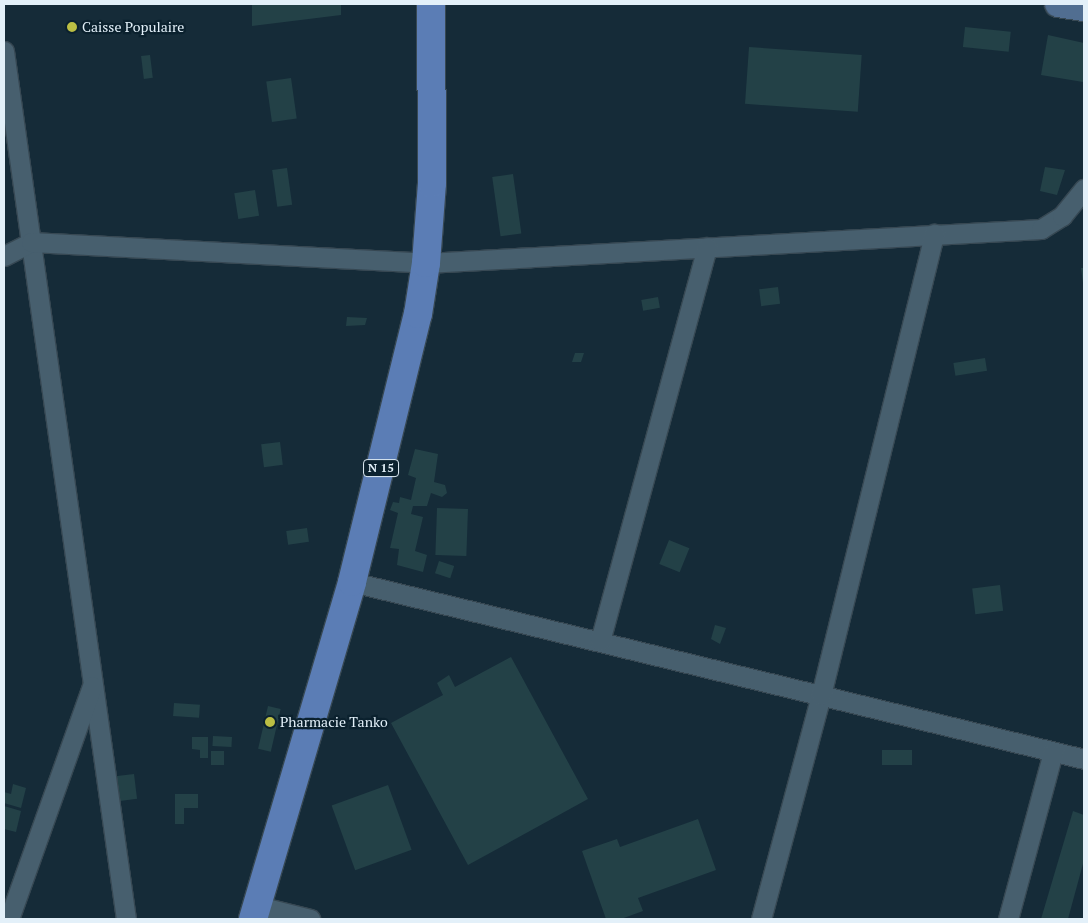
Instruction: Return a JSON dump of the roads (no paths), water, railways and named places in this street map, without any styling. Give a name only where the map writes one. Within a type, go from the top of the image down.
[{"type":"main road","name":"N 15","points":[[255,912],[352,582],[409,361],[426,263],[434,115],[431,4]]},
{"type":"main road","points":[[1058,4],[1084,8]]},
{"type":"street","points":[[4,51],[126,919]]},
{"type":"street","points":[[4,256],[31,242],[426,263],[1041,229],[1062,216],[1084,189]]},
{"type":"street","points":[[761,919],[821,695],[934,234]]},
{"type":"street","points":[[600,641],[707,247]]},
{"type":"street","points":[[352,582],[1084,759]]},
{"type":"street","points":[[9,919],[93,682]]},
{"type":"street","points":[[1008,919],[1053,752]]},
{"type":"street","points":[[255,912],[310,919]]},
{"type":"place","name":"Caisse Populaire","points":[[72,27]]},
{"type":"place","name":"Pharmacie Tanko","points":[[270,722]]}]
